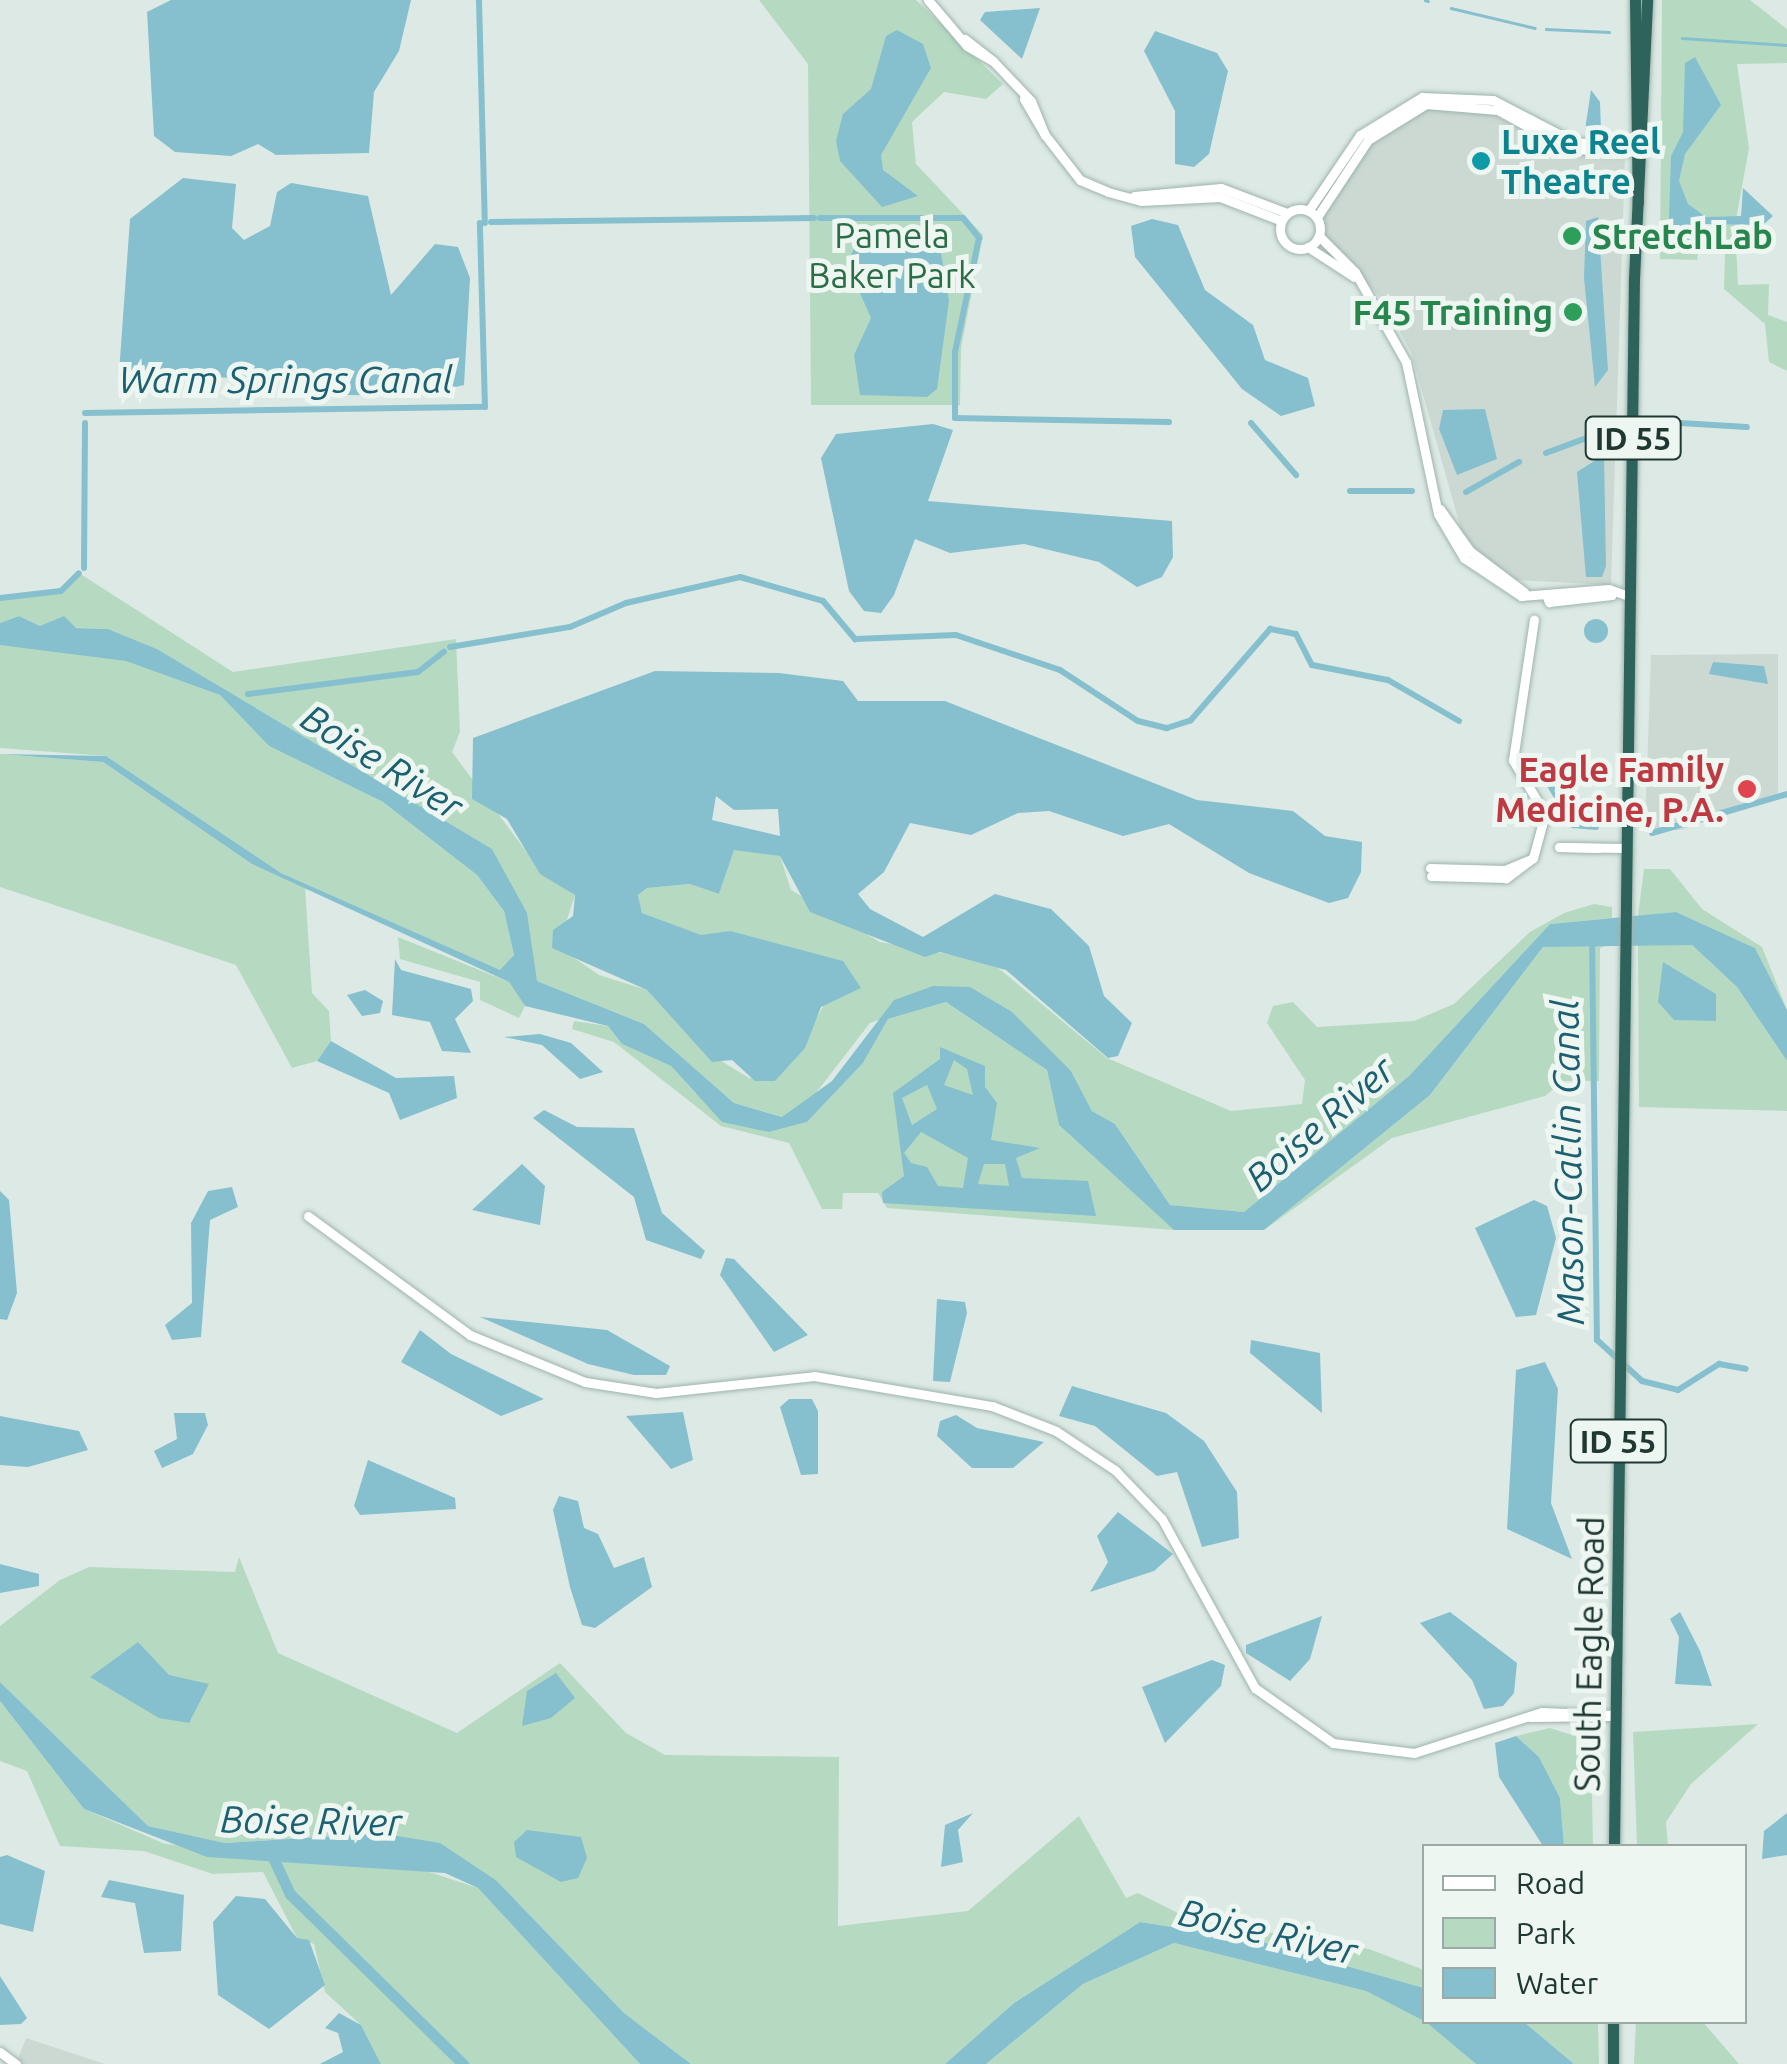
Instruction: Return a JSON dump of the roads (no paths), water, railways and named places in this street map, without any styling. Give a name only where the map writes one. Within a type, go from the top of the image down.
[{"type":"highway","name":"South Eagle Road","points":[[1638,150],[1647,38],[1641,0]]},
{"type":"highway","name":"South Eagle Road","points":[[1614,1844],[1624,908],[1638,202],[1635,47],[1641,0]]},
{"type":"highway","points":[[1635,47],[1638,150]]},
{"type":"highway","points":[[1613,2024],[1614,2064]]},
{"type":"street","points":[[927,2],[993,61],[1024,98],[1045,136],[1080,180],[1134,196],[1221,188],[1285,217],[1313,214]]},
{"type":"street","points":[[1632,597],[1612,595],[1549,602],[1546,595],[1505,591],[1464,558],[1440,508],[1406,362],[1354,278],[1319,236],[1313,214],[1360,135],[1422,97],[1494,100],[1576,142],[1638,150]]},
{"type":"street","points":[[1285,217],[1288,244],[1308,247],[1354,278]]},
{"type":"street","points":[[1308,247],[1319,236]]},
{"type":"street","points":[[1430,872],[1486,876],[1523,872],[1542,842],[1540,798],[1514,760],[1534,620]]},
{"type":"street","points":[[1542,842],[1559,847],[1625,848]]},
{"type":"street","points":[[308,1216],[470,1335],[585,1382],[656,1393],[814,1376],[992,1406],[1056,1431],[1148,1502],[1187,1556],[1246,1676],[1319,1738],[1414,1753],[1530,1717],[1616,1714]]},
{"type":"street","points":[[0,2052],[16,2064]]},
{"type":"water","points":[[171,0],[411,0],[399,51],[374,92],[369,153],[276,155],[258,144],[231,156],[175,152],[154,136],[147,12]]},
{"type":"water","points":[[1040,8],[1022,59],[980,20],[985,12]]},
{"type":"water","points":[[897,30],[923,44],[931,68],[881,155],[883,170],[918,196],[882,207],[840,161],[836,141],[843,114],[871,89],[886,36]]},
{"type":"water","points":[[1155,31],[1217,53],[1228,71],[1209,154],[1194,167],[1175,164],[1175,111],[1144,51]]},
{"type":"water","points":[[1695,57],[1721,105],[1685,154],[1679,181],[1688,204],[1706,217],[1741,216],[1743,188],[1773,216],[1763,225],[1705,224],[1682,253],[1668,246],[1671,156],[1683,132],[1685,63]]},
{"type":"water","points":[[1591,90],[1600,102],[1601,130],[1585,130]]},
{"type":"water","points":[[183,178],[236,184],[232,228],[244,240],[270,226],[277,192],[291,183],[368,196],[391,295],[435,244],[458,247],[470,278],[464,385],[416,396],[347,395],[298,381],[119,373],[130,219]]},
{"type":"water","points":[[1598,217],[1608,370],[1595,387],[1584,278],[1586,221]]},
{"type":"water","points":[[1152,219],[1178,225],[1205,290],[1253,325],[1265,360],[1308,378],[1315,406],[1281,416],[1242,389],[1135,257],[1131,226]]},
{"type":"water","points":[[857,242],[941,253],[949,301],[937,389],[927,397],[860,395],[854,355],[871,318],[847,264]]},
{"type":"water","points":[[1485,409],[1497,459],[1457,475],[1439,429],[1443,410]]},
{"type":"water","points":[[933,424],[953,430],[928,501],[1172,521],[1173,557],[1162,577],[1137,587],[1099,562],[1024,544],[950,553],[915,539],[894,595],[881,613],[864,611],[849,591],[821,458],[836,434]]},
{"type":"water","points":[[1604,455],[1606,566],[1602,577],[1586,577],[1577,472]]},
{"type":"water","points":[[19,616],[40,626],[64,616],[76,628],[108,629],[157,649],[492,849],[527,913],[537,981],[644,1024],[734,1103],[782,1117],[832,1081],[894,1000],[933,986],[970,987],[1012,1012],[1071,1071],[1092,1111],[1115,1124],[1170,1205],[1244,1212],[1409,1076],[1550,924],[1676,912],[1755,948],[1787,1010],[1787,1061],[1737,987],[1692,945],[1543,947],[1430,1095],[1264,1230],[1174,1230],[1059,1125],[1047,1070],[946,1002],[888,1019],[863,1063],[807,1122],[769,1132],[722,1122],[671,1066],[622,1044],[608,1026],[525,1006],[509,982],[252,864],[103,762],[0,754],[106,756],[281,873],[500,970],[514,955],[504,911],[477,875],[383,802],[269,746],[220,695],[126,661],[0,645],[0,623]]},
{"type":"water","points":[[1596,619],[1605,622],[1605,640],[1596,643],[1587,640],[1584,631],[1587,622]]},
{"type":"water","points":[[1713,662],[1764,666],[1768,684],[1709,674]]},
{"type":"water","points":[[655,671],[779,673],[843,681],[858,701],[945,701],[1197,800],[1293,811],[1325,836],[1362,842],[1361,872],[1348,898],[1329,903],[1249,873],[1169,824],[1123,836],[1049,811],[1018,813],[971,835],[910,823],[884,872],[858,894],[870,909],[923,937],[995,894],[1051,909],[1089,946],[1104,996],[1132,1023],[1118,1056],[1108,1058],[1006,970],[940,952],[925,957],[810,912],[780,856],[734,850],[719,894],[690,884],[647,888],[638,895],[642,913],[701,935],[730,931],[843,961],[861,988],[821,1007],[805,1048],[775,1081],[755,1081],[732,1060],[712,1062],[647,990],[552,948],[553,930],[573,916],[575,895],[540,874],[507,819],[472,799],[473,738]],"holes":[[[716,796],[734,810],[778,809],[780,836],[712,820]]]},
{"type":"water","points":[[395,959],[401,970],[471,989],[473,1001],[455,1019],[471,1053],[442,1051],[430,1022],[392,1015]]},
{"type":"water","points":[[1663,962],[1716,994],[1716,1021],[1674,1020],[1658,1002]]},
{"type":"water","points":[[365,990],[383,1001],[380,1013],[362,1016],[347,995]]},
{"type":"water","points":[[540,1034],[571,1043],[603,1072],[580,1079],[542,1045],[504,1037]]},
{"type":"water","points":[[331,1041],[396,1078],[454,1076],[457,1098],[400,1120],[389,1093],[317,1061]]},
{"type":"water","points":[[940,1047],[985,1066],[985,1087],[997,1103],[991,1140],[1040,1148],[1016,1158],[1022,1178],[1088,1181],[1096,1216],[883,1203],[882,1192],[904,1176],[893,1093],[940,1059]],"holes":[[[954,1060],[967,1069],[973,1095],[944,1085]],[[927,1085],[937,1109],[912,1125],[902,1098]],[[921,1132],[968,1158],[963,1188],[938,1186],[927,1167],[911,1163],[904,1153]],[[984,1164],[1005,1164],[1009,1186],[978,1184]]]},
{"type":"water","points":[[544,1110],[577,1127],[634,1128],[662,1213],[705,1251],[701,1259],[646,1240],[634,1197],[533,1118]]},
{"type":"water","points":[[522,1164],[545,1186],[540,1225],[472,1210]]},
{"type":"water","points":[[232,1187],[238,1207],[210,1220],[201,1337],[172,1340],[165,1325],[192,1303],[191,1223],[208,1191]]},
{"type":"water","points":[[0,1191],[9,1200],[17,1293],[7,1320],[0,1319]]},
{"type":"water","points":[[1534,1200],[1547,1206],[1556,1238],[1536,1315],[1516,1317],[1475,1228]]},
{"type":"water","points":[[726,1258],[734,1259],[808,1335],[774,1352],[720,1275]]},
{"type":"water","points":[[937,1299],[965,1302],[967,1313],[950,1382],[933,1381]]},
{"type":"water","points":[[480,1317],[607,1330],[670,1366],[666,1375],[634,1375],[588,1364]]},
{"type":"water","points":[[420,1330],[451,1354],[544,1399],[501,1416],[401,1362]]},
{"type":"water","points":[[1251,1340],[1320,1353],[1322,1413],[1250,1353]]},
{"type":"water","points":[[1545,1362],[1558,1389],[1551,1503],[1572,1559],[1507,1529],[1516,1370]]},
{"type":"water","points":[[1072,1386],[1166,1413],[1204,1441],[1237,1492],[1239,1538],[1202,1547],[1177,1472],[1157,1476],[1095,1426],[1059,1416]]},
{"type":"water","points":[[789,1399],[812,1399],[818,1411],[818,1474],[801,1475],[780,1407]]},
{"type":"water","points":[[683,1412],[693,1460],[671,1469],[626,1416]]},
{"type":"water","points":[[174,1413],[205,1413],[208,1425],[193,1454],[162,1468],[154,1451],[177,1439]]},
{"type":"water","points":[[956,1415],[977,1428],[1044,1442],[1013,1468],[972,1468],[937,1436],[940,1421]]},
{"type":"water","points":[[0,1416],[79,1431],[88,1450],[28,1467],[0,1465]]},
{"type":"water","points":[[368,1460],[455,1498],[456,1509],[360,1515],[354,1506]]},
{"type":"water","points":[[559,1496],[578,1501],[584,1528],[598,1534],[614,1568],[644,1557],[652,1587],[595,1628],[582,1625],[570,1587],[553,1510]]},
{"type":"water","points":[[1118,1512],[1173,1554],[1154,1571],[1090,1592],[1108,1562],[1097,1536]]},
{"type":"water","points":[[0,1564],[39,1574],[39,1586],[0,1593]]},
{"type":"water","points":[[1450,1612],[1517,1663],[1514,1693],[1503,1706],[1484,1709],[1472,1680],[1420,1623]]},
{"type":"water","points":[[1680,1612],[1712,1686],[1675,1684],[1679,1637],[1670,1619]]},
{"type":"water","points":[[1322,1616],[1310,1659],[1290,1681],[1246,1653],[1246,1645]]},
{"type":"water","points":[[138,1642],[169,1675],[209,1684],[189,1723],[159,1718],[90,1677]]},
{"type":"water","points":[[1212,1660],[1225,1665],[1221,1686],[1165,1743],[1142,1687]]},
{"type":"water","points":[[556,1673],[575,1698],[551,1718],[522,1726],[527,1691]]},
{"type":"water","points":[[0,1682],[148,1826],[225,1843],[380,1833],[440,1843],[497,1881],[624,2013],[691,2064],[640,2064],[478,1888],[445,1873],[207,1857],[84,1809],[0,1701]]},
{"type":"water","points":[[1516,1736],[1539,1757],[1560,1798],[1564,1844],[1542,1844],[1499,1777],[1495,1743]]},
{"type":"water","points":[[973,1813],[958,1830],[963,1862],[941,1867],[945,1825]]},
{"type":"water","points":[[1787,1813],[1787,1855],[1762,1859],[1764,1831]]},
{"type":"water","points":[[527,1830],[581,1837],[587,1858],[578,1878],[561,1882],[516,1857],[514,1842]]},
{"type":"water","points":[[7,1855],[45,1871],[33,1932],[0,1924],[0,1857]]},
{"type":"water","points":[[109,1880],[184,1895],[181,1951],[144,1953],[135,1903],[101,1897]]},
{"type":"water","points":[[236,1896],[265,1899],[297,1938],[309,1940],[325,1985],[269,2029],[218,1995],[213,1922]]},
{"type":"water","points":[[1140,1922],[1255,1940],[1422,1987],[1422,2020],[1366,1991],[1174,1943],[1083,1984],[986,2064],[945,2064],[1014,2003]]},
{"type":"water","points":[[0,1976],[27,2018],[21,2024],[0,2025]]},
{"type":"water","points":[[339,2013],[361,2025],[381,2064],[320,2064],[343,2052],[338,2033],[325,2028]]},
{"type":"water","points":[[1428,2024],[1526,2024],[1574,2064],[1476,2064]]},
{"type":"waterway","points":[[479,0],[485,223]]},
{"type":"waterway","points":[[1451,8],[1535,28]]},
{"type":"waterway","points":[[1546,29],[1609,32]]},
{"type":"waterway","points":[[1682,38],[1787,45]]},
{"type":"waterway","points":[[491,222],[814,218]]},
{"type":"waterway","points":[[820,218],[963,218],[979,238],[955,352],[955,418],[1169,422]]},
{"type":"waterway","name":"Warm Springs Canal","points":[[85,413],[485,407],[480,223]]},
{"type":"waterway","points":[[1663,422],[1747,427]]},
{"type":"waterway","name":"Warm Springs Canal","points":[[84,568],[85,423]]},
{"type":"waterway","points":[[1251,423],[1296,475]]},
{"type":"waterway","points":[[1546,453],[1616,427]]},
{"type":"waterway","points":[[1466,492],[1519,462]]},
{"type":"waterway","points":[[1350,491],[1412,491]]},
{"type":"waterway","name":"Warm Springs Canal","points":[[0,598],[61,591],[79,573]]},
{"type":"waterway","points":[[450,647],[570,627],[626,603],[740,577],[823,601],[855,639],[956,635],[1060,670],[1138,721],[1167,728],[1191,720],[1270,629],[1296,634],[1312,665],[1388,680],[1459,721]]},
{"type":"waterway","name":"Boise River","points":[[248,694],[418,672],[444,652]]},
{"type":"waterway","points":[[1540,768],[1573,825],[1596,827]]},
{"type":"waterway","points":[[1652,833],[1787,794]]},
{"type":"waterway","name":"Mason-Catlin Canal","points":[[1592,936],[1597,1340],[1642,1381],[1678,1390],[1719,1364],[1746,1369]]},
{"type":"waterway","name":"Boise River","points":[[269,1849],[290,1894],[463,2064]]},
{"type":"place","name":"Luxe Reel Theatre","points":[[1481,161]]},
{"type":"place","name":"StretchLab","points":[[1572,236]]},
{"type":"place","name":"F45 Training","points":[[1573,312]]},
{"type":"place","name":"Eagle Family Medicine, P.A.","points":[[1747,789]]},
{"type":"park label","name":"Pamela Baker Park","points":[[892,255]]}]
